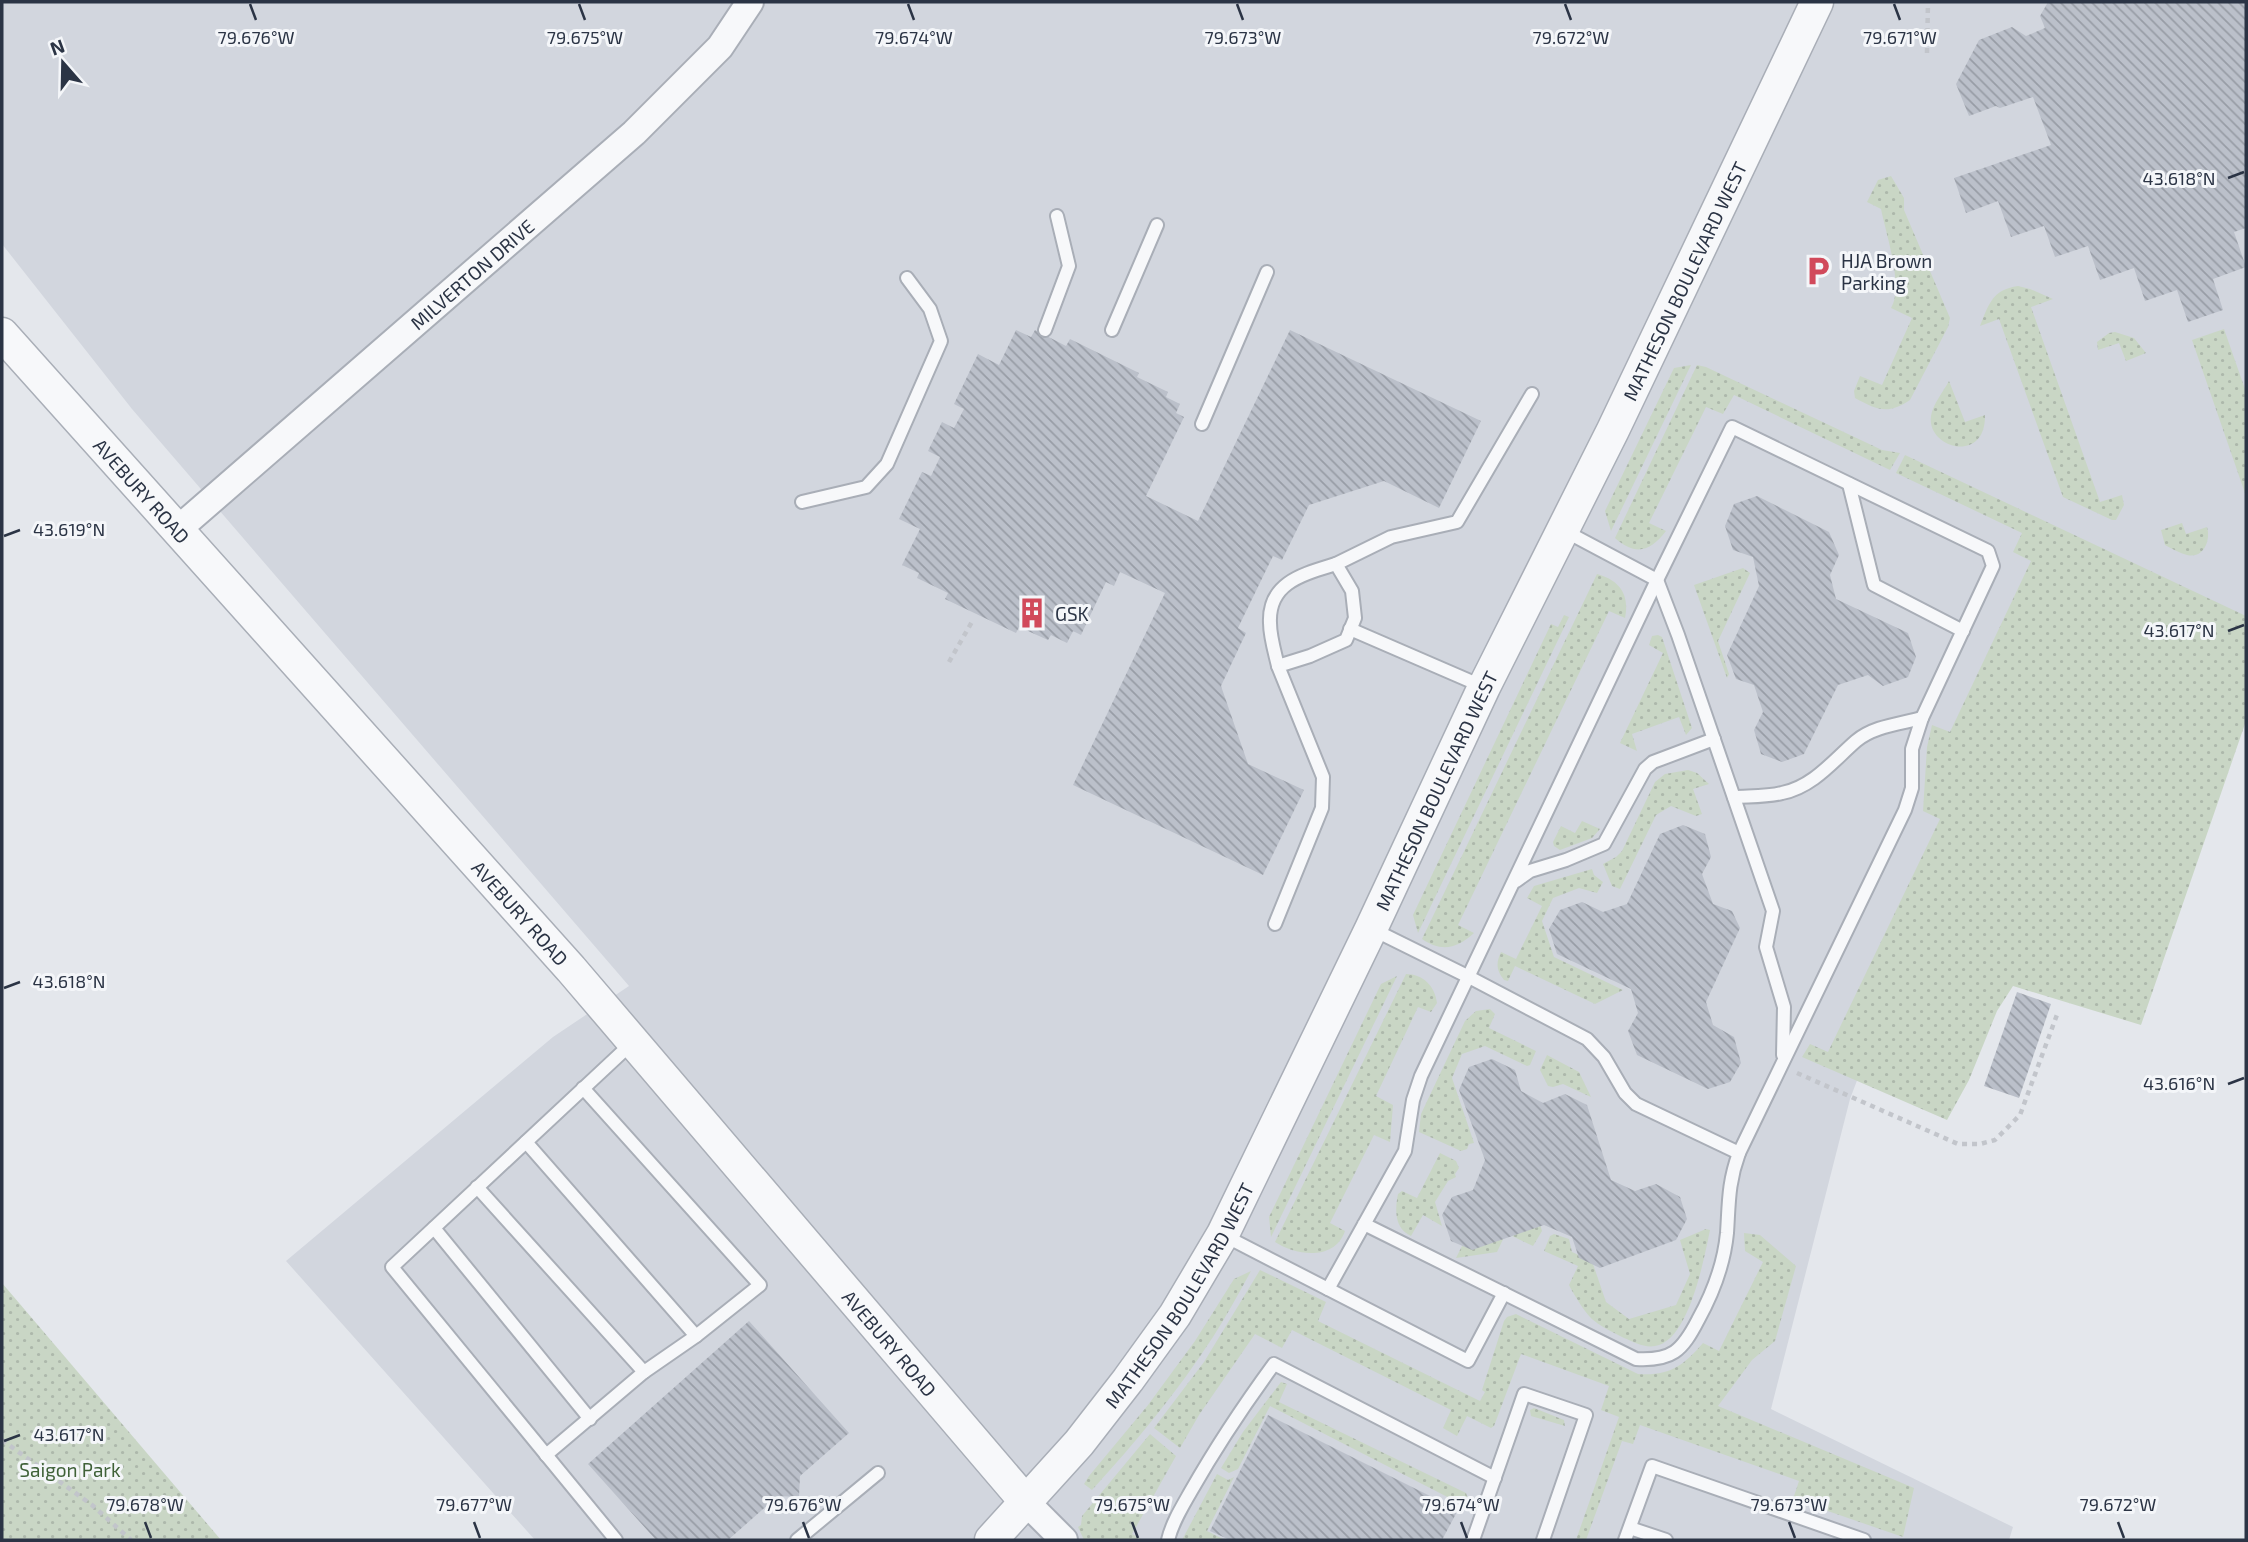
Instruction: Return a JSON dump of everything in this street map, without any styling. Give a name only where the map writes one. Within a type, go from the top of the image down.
[{"type":"street","name":"MILVERTON DRIVE","points":[[176,531],[634,133],[720,47],[750,2]]},
{"type":"street","name":"MATHESON BOULEVARD WEST","points":[[991,1540],[1079,1443],[1128,1380],[1175,1315],[1223,1234],[1371,929],[1484,687],[1563,530],[1817,2]]},
{"type":"street","name":"AVEBURY ROAD","points":[[2,334],[571,969],[1026,1502]]},
{"type":"street","points":[[1026,1502],[1063,1540]]},
{"type":"lane","points":[[1045,330],[1069,266],[1057,216]]},
{"type":"lane","points":[[1112,330],[1157,225]]},
{"type":"lane","points":[[1202,424],[1267,272]]},
{"type":"lane","points":[[802,502],[866,487],[887,464],[941,341],[930,309],[907,278]]},
{"type":"lane","points":[[1275,925],[1322,808],[1323,778],[1278,666],[1269,622],[1276,593],[1298,576],[1336,564],[1391,537],[1457,522],[1532,394]]},
{"type":"lane","points":[[1328,1289],[1364,1224],[1405,1151],[1413,1100],[1421,1076],[1732,427],[1988,551],[1993,566],[1922,718],[1912,749],[1912,788],[1905,810],[1739,1153],[1730,1177],[1727,1235],[1716,1283],[1684,1347],[1670,1355],[1652,1360],[1636,1359],[1364,1224]]},
{"type":"lane","points":[[1849,484],[1874,585],[1963,631]]},
{"type":"lane","points":[[1563,530],[1657,580],[1773,911],[1766,947],[1784,1007],[1782,1062]]},
{"type":"lane","points":[[1278,666],[1346,640],[1355,618],[1352,591],[1336,564]]},
{"type":"lane","points":[[1350,629],[1484,687]]},
{"type":"lane","points":[[1734,797],[1784,793],[1809,781],[1840,758],[1857,740],[1875,730],[1922,718]]},
{"type":"lane","points":[[1513,884],[1530,871],[1605,844],[1645,769],[1653,762],[1714,739]]},
{"type":"lane","points":[[1371,929],[1587,1040],[1604,1057],[1625,1093],[1636,1104],[1739,1153]]},
{"type":"lane","points":[[616,1540],[392,1267],[633,1041]]},
{"type":"lane","points":[[546,1455],[645,1372],[760,1286],[583,1088]]},
{"type":"lane","points":[[526,1142],[696,1336]]},
{"type":"lane","points":[[477,1187],[645,1372]]},
{"type":"lane","points":[[434,1228],[590,1419]]},
{"type":"lane","points":[[1223,1234],[1468,1361],[1504,1293]]},
{"type":"lane","points":[[1168,1540],[1171,1528],[1207,1462],[1243,1406],[1275,1364],[1495,1478]]},
{"type":"lane","points":[[1474,1540],[1524,1394],[1586,1415],[1543,1540]]},
{"type":"lane","points":[[1666,1540],[1627,1534],[1652,1466],[1864,1540]]},
{"type":"lane","points":[[797,1540],[878,1473]]},
{"type":"path","points":[[1927,53],[1928,2]]},
{"type":"path","points":[[949,662],[973,621]]},
{"type":"path","points":[[1782,1062],[1958,1144],[1980,1144],[1995,1140],[2020,1115],[2058,1012]]},
{"type":"path","points":[[2,1440],[92,1505],[131,1540]]},
{"type":"shaded area","points":[[2,2],[2246,2],[2246,680],[2047,578],[1850,1099],[1771,1409],[2013,1527],[2009,1540],[535,1540],[286,1261],[553,1037],[629,986],[132,409],[2,244]]},
{"type":"green space","points":[[1891,176],[1904,198],[1904,210],[1950,318],[1948,327],[1910,400],[1895,408],[1882,409],[1855,398],[1854,391],[1860,376],[1882,385],[1912,318],[1891,308],[1896,287],[1890,246],[1881,209],[1867,202],[1878,180]]},
{"type":"green space","points":[[2018,286],[2053,299],[2031,307],[2100,502],[2122,495],[2124,505],[2116,520],[2063,497],[1999,319],[1980,326],[1993,299],[2002,291]]},
{"type":"green space","points":[[2224,329],[2246,392],[2246,496],[2192,340]]},
{"type":"green space","points":[[2115,332],[2134,338],[2146,353],[2126,361],[2119,343],[2098,350],[2097,342]]},
{"type":"green space","points":[[1691,365],[1611,531],[1605,511],[1674,368]]},
{"type":"green space","points":[[1697,365],[1882,450],[1900,453],[1890,470],[1734,395],[1723,414],[1706,407],[1649,523],[1666,531],[1654,543],[1642,549],[1622,544],[1615,538]]},
{"type":"green space","points":[[1949,381],[1965,422],[1985,415],[1983,431],[1976,441],[1967,446],[1946,443],[1937,436],[1932,427],[1932,412]]},
{"type":"green space","points":[[1905,455],[2246,616],[2246,721],[2141,1025],[2013,986],[1997,1011],[1969,1080],[1947,1120],[1802,1057],[1810,1044],[1828,1052],[1940,819],[1923,811],[1927,747],[1932,725],[1950,732],[2031,561],[2013,552],[2022,533],[1896,473]]},
{"type":"green space","points":[[2182,523],[2186,534],[2207,527],[2207,543],[2198,554],[2187,555],[2165,545],[2161,530]]},
{"type":"green space","points":[[1743,568],[1750,573],[1718,641],[1729,674],[1727,678],[1694,585]]},
{"type":"green space","points":[[1597,574],[1611,580],[1621,589],[1626,602],[1625,618],[1609,611],[1458,925],[1474,933],[1461,943],[1449,947],[1429,943],[1422,939]]},
{"type":"green space","points":[[1564,615],[1569,617],[1418,933],[1413,915],[1551,624],[1558,627]]},
{"type":"green space","points":[[1652,636],[1662,637],[1692,728],[1686,735],[1679,717],[1632,734],[1637,751],[1620,743],[1663,653],[1649,645]]},
{"type":"green space","points":[[1688,770],[1697,773],[1709,784],[1693,789],[1702,814],[1696,816],[1671,806],[1656,815],[1620,889],[1612,886],[1603,864],[1622,851],[1655,782],[1665,774]]},
{"type":"green space","points":[[1582,821],[1600,829],[1592,838],[1560,850],[1554,846],[1553,842],[1561,826],[1575,833]]},
{"type":"green space","points":[[1592,869],[1594,875],[1603,882],[1597,893],[1579,888],[1553,898],[1542,921],[1554,957],[1623,990],[1595,1004],[1515,966],[1508,981],[1504,980],[1498,966],[1501,952],[1516,959],[1542,906],[1527,898],[1534,886]]},
{"type":"green space","points":[[1406,974],[1418,976],[1427,982],[1434,991],[1437,1003],[1431,1012],[1418,1007],[1376,1096],[1393,1105],[1390,1142],[1374,1135],[1330,1223],[1345,1231],[1340,1241],[1333,1247],[1314,1253],[1284,1247],[1275,1242]]},
{"type":"green space","points":[[1397,976],[1271,1237],[1269,1217],[1381,984]]},
{"type":"green space","points":[[1490,1009],[1495,1014],[1489,1028],[1536,1051],[1527,1066],[1485,1046],[1462,1054],[1452,1078],[1474,1143],[1461,1151],[1419,1132],[1421,1114],[1465,1021],[1476,1011]]},
{"type":"green space","points":[[1547,1055],[1579,1072],[1591,1097],[1563,1084],[1548,1086],[1540,1070]]},
{"type":"green space","points":[[1440,1153],[1456,1161],[1459,1168],[1456,1177],[1448,1181],[1435,1202],[1442,1226],[1423,1215],[1411,1236],[1405,1233],[1399,1223],[1396,1212],[1398,1194],[1402,1191],[1417,1198]]},
{"type":"green space","points":[[1539,1221],[1542,1231],[1533,1246],[1506,1233],[1497,1252],[1456,1258],[1464,1242]]},
{"type":"green space","points":[[1706,1229],[1710,1230],[1704,1260],[1686,1315],[1667,1341],[1655,1346],[1624,1338],[1592,1319],[1569,1285],[1578,1266],[1544,1251],[1550,1236],[1554,1234],[1569,1239],[1572,1252],[1592,1261],[1606,1302],[1629,1319],[1676,1305],[1690,1274],[1680,1240]]},
{"type":"green space","points":[[1744,1233],[1760,1235],[1796,1266],[1775,1341],[1752,1360],[1718,1406],[1914,1488],[1903,1537],[1793,1499],[1799,1481],[1640,1425],[1633,1444],[1622,1441],[1586,1540],[1576,1540],[1619,1417],[1601,1410],[1609,1386],[1521,1354],[1494,1426],[1491,1428],[1467,1416],[1457,1436],[1443,1428],[1451,1410],[1292,1330],[1282,1348],[1255,1334],[1199,1415],[1180,1448],[1154,1428],[1204,1362],[1260,1270],[1326,1302],[1318,1321],[1480,1401],[1485,1392],[1482,1390],[1504,1321],[1516,1314],[1638,1374],[1659,1373],[1675,1368],[1703,1343],[1719,1351],[1763,1262],[1745,1251]]},
{"type":"green space","points":[[1251,1271],[1213,1337],[1156,1416],[1092,1490],[1084,1484],[1148,1405],[1195,1341],[1234,1279]]},
{"type":"green space","name":"Saigon Park","points":[[2,1283],[221,1540],[2,1540]]},
{"type":"green space","points":[[1281,1382],[1287,1384],[1279,1402],[1466,1493],[1469,1501],[1467,1507],[1270,1406],[1238,1469],[1229,1473],[1221,1468],[1243,1432]]},
{"type":"green space","points":[[1534,1408],[1564,1420],[1565,1426],[1531,1416],[1530,1410]]},
{"type":"green space","points":[[1150,1434],[1176,1456],[1132,1534],[1143,1540],[1084,1540],[1078,1527],[1081,1525],[1082,1516]]},
{"type":"green space","points":[[1217,1474],[1228,1480],[1234,1477],[1207,1531],[1225,1540],[1182,1540]]},
{"type":"building","points":[[2048,2],[2246,2],[2246,228],[2234,232],[2246,267],[2213,279],[2223,310],[2188,322],[2177,290],[2145,301],[2134,268],[2100,280],[2088,246],[2055,257],[2044,226],[2011,237],[1998,201],[1966,213],[1954,178],[2051,145],[2033,97],[1969,116],[1956,84],[1979,40],[2012,27],[2026,36],[2045,28],[2040,16]]},
{"type":"building","name":"GSK","points":[[1016,330],[1031,337],[1035,330],[1066,346],[1070,339],[1139,373],[1137,377],[1168,392],[1166,397],[1180,404],[1176,413],[1184,417],[1146,496],[1198,521],[1290,330],[1481,421],[1439,508],[1384,481],[1309,505],[1282,560],[1273,556],[1238,628],[1246,633],[1221,686],[1248,764],[1304,790],[1263,875],[1073,785],[1165,593],[1120,572],[1114,586],[1106,582],[1081,635],[1073,631],[1067,643],[1051,635],[1048,640],[1019,627],[1016,633],[945,599],[948,593],[917,578],[919,573],[902,565],[920,529],[899,519],[922,472],[931,476],[940,457],[928,451],[942,422],[954,428],[964,409],[954,404],[978,354],[999,365]]},
{"type":"building","points":[[1757,496],[1829,532],[1839,555],[1830,575],[1836,599],[1908,633],[1916,657],[1908,677],[1883,686],[1868,675],[1838,685],[1804,754],[1782,762],[1761,754],[1754,730],[1763,712],[1754,685],[1736,679],[1727,655],[1759,586],[1753,557],[1733,550],[1725,526],[1734,504]]},
{"type":"building","points":[[1683,825],[1705,834],[1711,857],[1702,874],[1713,904],[1732,911],[1740,928],[1706,1002],[1713,1025],[1734,1037],[1741,1063],[1730,1082],[1708,1089],[1637,1055],[1628,1031],[1638,1013],[1631,989],[1557,954],[1549,929],[1560,910],[1582,902],[1603,912],[1627,904],[1660,834]]},
{"type":"building","points":[[2017,992],[2051,1004],[2019,1098],[1984,1086]]},
{"type":"building","points":[[1492,1059],[1515,1070],[1521,1091],[1543,1103],[1565,1094],[1587,1105],[1611,1180],[1635,1191],[1656,1184],[1680,1197],[1687,1219],[1676,1240],[1600,1268],[1579,1258],[1572,1237],[1544,1225],[1472,1250],[1451,1241],[1442,1215],[1452,1197],[1473,1190],[1485,1160],[1459,1090],[1469,1067]]},
{"type":"building","points":[[749,1321],[849,1433],[800,1476],[799,1497],[778,1496],[728,1540],[656,1540],[588,1464]]},
{"type":"building","points":[[1268,1415],[1458,1510],[1442,1540],[1230,1540],[1210,1531]]},
{"type":"place","name":"HJA Brown Parking","points":[[1818,271]]},
{"type":"place","name":"GSK","points":[[1032,613]]}]
